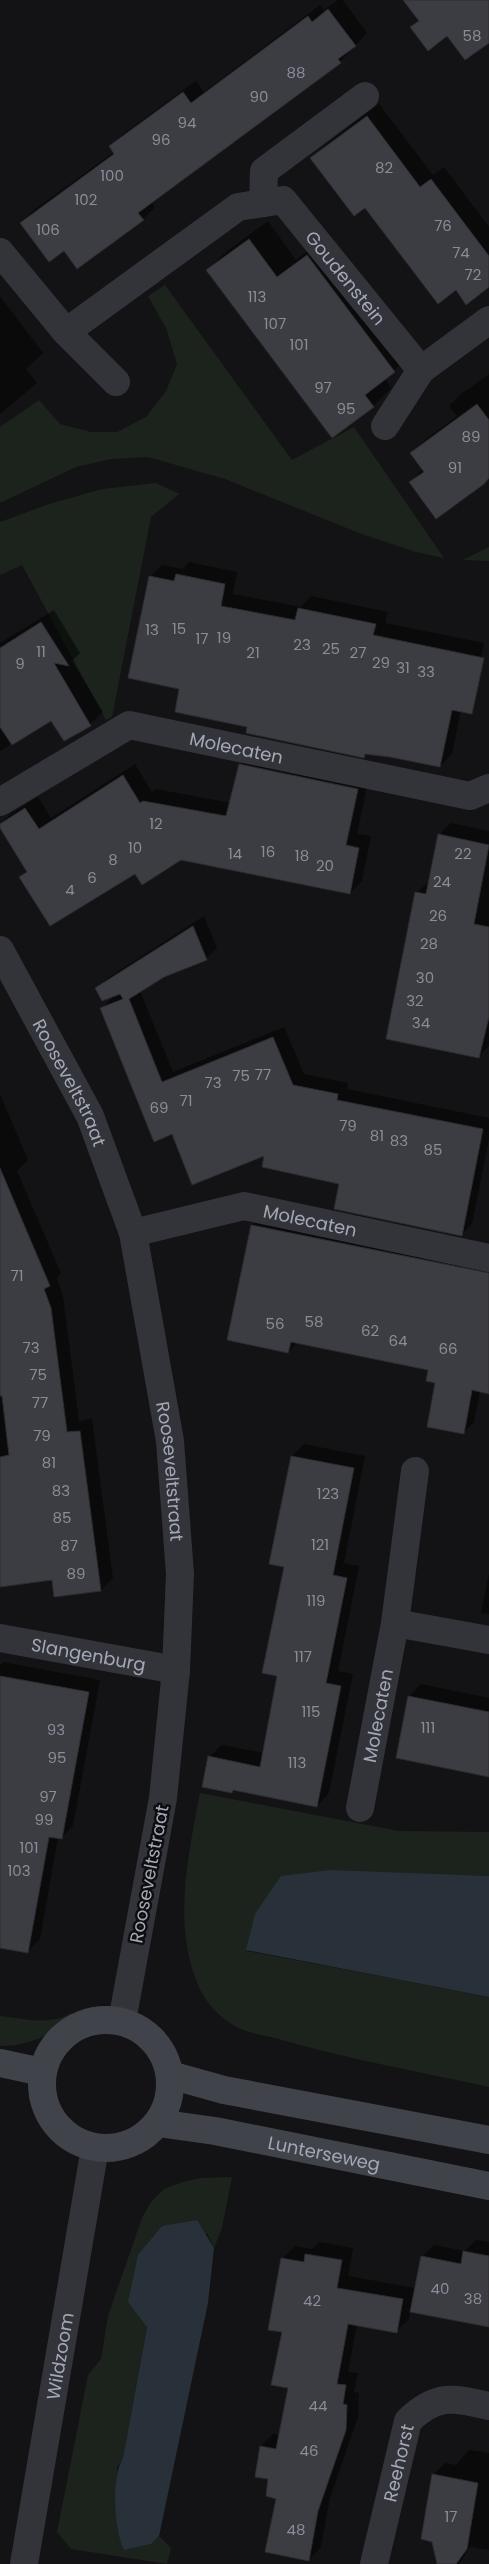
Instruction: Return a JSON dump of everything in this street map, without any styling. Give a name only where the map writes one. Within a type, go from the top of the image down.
[{"type":"main road","points":[[122,2021],[145,2032],[162,2051],[170,2075],[169,2100],[158,2123],[141,2139],[119,2148],[94,2148],[64,2134],[45,2106],[42,2072],[58,2041],[87,2022],[122,2021]]},
{"type":"main road","points":[[0,2063],[42,2072]]},
{"type":"main road","points":[[170,2075],[224,2090],[489,2140]]},
{"type":"main road","name":"Lunterseweg","points":[[158,2123],[215,2131],[489,2186]]},
{"type":"street","points":[[263,203],[264,171],[365,96]]},
{"type":"street","name":"Goudenstein","points":[[66,332],[238,207],[283,200],[421,370]]},
{"type":"street","points":[[0,252],[66,332],[116,382]]},
{"type":"street","points":[[385,426],[421,370],[489,320]]},
{"type":"street","name":"Molecaten","points":[[0,802],[129,725],[470,796],[489,788]]},
{"type":"street","name":"Rooseveltstraat","points":[[0,950],[90,1116],[132,1233],[170,1440],[180,1574],[176,1670],[163,1798],[122,2021]]},
{"type":"street","name":"Molecaten","points":[[132,1233],[244,1206],[489,1258]]},
{"type":"street","name":"Molecaten","points":[[360,1808],[396,1623],[415,1471]]},
{"type":"street","points":[[396,1623],[489,1640]]},
{"type":"street","name":"Slangenburg","points":[[0,1638],[176,1670]]},
{"type":"street","name":"Wildzoom","points":[[24,2564],[94,2148]]},
{"type":"street","name":"Reehorst","points":[[374,2564],[408,2421],[420,2408],[432,2402],[451,2398],[489,2406]]},
{"type":"shaded area","points":[[165,285],[292,460],[354,427],[444,558],[416,552],[359,533],[225,479],[148,457],[111,459],[76,467],[0,503],[0,427],[39,400],[60,424],[91,432],[117,432],[146,417],[166,391],[177,364],[166,328],[148,296]]},
{"type":"shaded area","points":[[156,483],[179,494],[151,517],[112,717],[106,720],[22,565],[0,575],[0,522],[49,504],[102,489]]},
{"type":"shaded area","points":[[489,547],[489,561],[463,560]]},
{"type":"shaded area","points":[[200,1793],[399,1831],[489,1832],[489,1876],[443,1875],[247,1951],[489,1997],[489,2087],[361,2060],[253,2033],[229,2023],[214,2010],[205,1999],[199,1987],[191,1964],[186,1940],[184,1915],[187,1866]]},
{"type":"shaded area","points":[[330,1870],[489,1876],[489,1997],[246,1950],[255,1914],[281,1876]]},
{"type":"shaded area","points":[[73,2012],[58,2027],[41,2038],[21,2044],[0,2046],[0,2016],[28,2020],[47,2020],[56,2019]]},
{"type":"shaded area","points":[[232,2177],[222,2228],[214,2248],[207,2233],[147,2326],[123,2458],[117,2467],[124,2550],[151,2544],[159,2536],[171,2548],[167,2564],[71,2549],[57,2532],[88,2375],[101,2359],[108,2316],[142,2218],[151,2202],[164,2189],[202,2178]]},
{"type":"shaded area","points":[[197,2220],[214,2248],[208,2303],[159,2536],[151,2544],[124,2550],[116,2517],[115,2490],[119,2467],[123,2458],[147,2327],[128,2302],[138,2255],[162,2226]]},
{"type":"building","points":[[403,0],[489,0],[489,43],[465,60],[447,36],[428,51],[410,27],[419,21]]},
{"type":"building","points":[[328,9],[356,46],[338,59],[341,63],[138,213],[144,220],[77,269],[64,251],[49,262],[20,223],[114,154],[109,146],[183,92],[191,103],[308,16],[312,22]]},
{"type":"building","points":[[367,116],[420,187],[431,179],[489,256],[489,287],[466,305],[456,290],[438,304],[365,208],[354,216],[310,158]]},
{"type":"building","points":[[249,239],[277,277],[307,255],[395,372],[365,395],[374,407],[332,438],[206,270]]},
{"type":"building","points":[[477,404],[489,420],[489,478],[484,484],[436,519],[409,482],[424,472],[410,453]]},
{"type":"building","points":[[176,574],[225,584],[221,606],[295,620],[298,608],[376,624],[373,635],[484,658],[472,714],[452,710],[440,767],[365,754],[364,758],[246,733],[247,727],[175,712],[179,689],[128,678],[149,576],[174,581]]},
{"type":"building","points":[[41,622],[69,666],[54,663],[91,726],[64,741],[51,721],[12,745],[0,727],[0,648]]},
{"type":"building","points":[[239,764],[358,789],[346,845],[359,848],[350,894],[181,860],[142,885],[135,874],[50,926],[19,877],[27,872],[0,828],[0,824],[25,808],[39,829],[123,775],[140,803],[143,801],[226,816]]},
{"type":"building","points":[[438,834],[489,845],[474,924],[489,927],[489,1017],[479,1058],[386,1039],[415,892],[426,894]]},
{"type":"building","points":[[193,926],[207,960],[164,977],[129,999],[162,1082],[273,1037],[293,1085],[338,1094],[337,1100],[483,1129],[462,1236],[334,1209],[339,1184],[262,1167],[264,1156],[192,1185],[172,1134],[154,1142],[100,1008],[123,999],[120,994],[102,1001],[95,988]]},
{"type":"building","points":[[0,1168],[50,1286],[44,1289],[51,1308],[67,1432],[80,1431],[101,1591],[54,1597],[52,1580],[0,1587],[0,1457],[9,1455],[2,1396],[0,1396]]},
{"type":"building","points":[[251,1225],[489,1273],[489,1394],[472,1390],[464,1434],[427,1427],[435,1383],[426,1381],[428,1370],[291,1342],[288,1353],[227,1340]]},
{"type":"building","points":[[291,1456],[354,1468],[333,1575],[347,1578],[326,1683],[341,1686],[317,1807],[233,1790],[232,1793],[202,1787],[208,1756],[260,1767],[277,1676],[262,1673],[284,1567],[269,1564]]},
{"type":"building","points":[[0,1676],[89,1692],[62,1839],[49,1837],[28,1953],[0,1948]]},
{"type":"building","points":[[408,1696],[489,1712],[489,1777],[396,1758]]},
{"type":"building","points":[[463,2251],[489,2256],[489,2327],[410,2312],[421,2256],[461,2264]]},
{"type":"building","points":[[305,2254],[342,2260],[337,2288],[403,2299],[397,2333],[348,2324],[337,2384],[346,2385],[343,2404],[347,2405],[346,2430],[318,2511],[309,2561],[265,2552],[276,2499],[266,2496],[268,2479],[255,2477],[260,2446],[276,2449],[288,2388],[271,2385],[282,2332],[268,2330],[281,2258],[304,2262]]},
{"type":"building","points":[[432,2474],[478,2483],[467,2549],[456,2564],[437,2564],[432,2542],[421,2539]]}]
